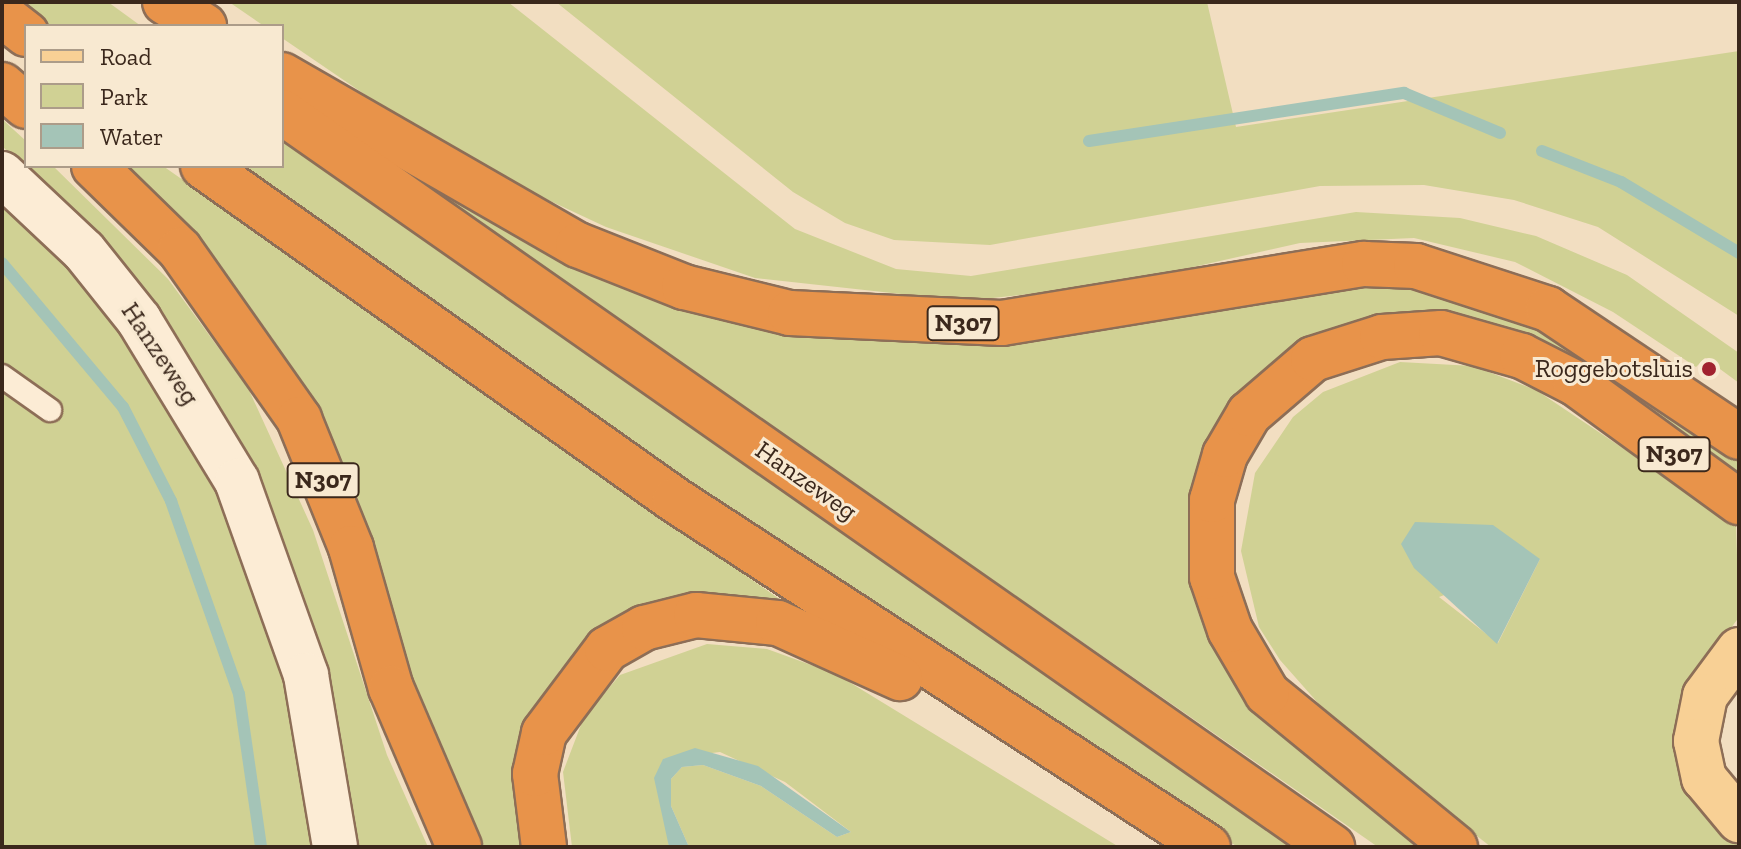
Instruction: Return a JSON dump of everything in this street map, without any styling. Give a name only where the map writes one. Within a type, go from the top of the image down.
[{"type":"highway","points":[[132,2],[161,24]]},
{"type":"highway","points":[[165,2],[201,24]]},
{"type":"highway","points":[[2,15],[24,32]]},
{"type":"highway","name":"N307","points":[[284,76],[578,245],[684,287],[790,313],[1002,323],[1364,264],[1416,266],[1548,309],[1739,437]]},
{"type":"highway","points":[[2,85],[24,104]]},
{"type":"highway","name":"Hanzeweg","points":[[284,113],[1332,847]]},
{"type":"highway","name":"N307","points":[[96,168],[180,250],[299,419],[351,548],[391,688],[459,847]]},
{"type":"highway","points":[[206,168],[675,500],[1208,847]]},
{"type":"highway","name":"N307","points":[[1455,847],[1267,693],[1230,630],[1212,577],[1212,500],[1225,455],[1249,414],[1313,359],[1382,337],[1441,333],[1522,356],[1575,383],[1739,502]]},
{"type":"highway","points":[[544,847],[535,774],[544,733],[573,686],[607,649],[644,628],[696,615],[743,617],[810,635],[1082,766]]},
{"type":"main road","points":[[1739,650],[1705,696],[1696,741],[1704,778],[1739,820]]},
{"type":"street","name":"Hanzeweg","points":[[2,174],[84,251],[131,309],[237,481],[306,675],[335,847]]},
{"type":"lane","points":[[2,376],[50,410]]},
{"type":"green space","points":[[12,2],[108,2],[138,24],[40,24]]},
{"type":"green space","points":[[229,2],[508,2],[795,229],[896,269],[971,276],[1356,212],[1460,218],[1536,236],[1627,275],[1739,353],[1739,383],[1705,358],[1696,367],[1613,312],[1515,262],[1414,238],[1300,243],[1113,285],[965,301],[755,278],[606,227],[516,185],[370,98],[284,39],[284,24],[261,24]]},
{"type":"green space","points":[[556,2],[1207,2],[1236,127],[1739,51],[1739,316],[1598,227],[1514,200],[1424,185],[1320,186],[990,245],[894,240],[845,223],[793,192]]},
{"type":"green space","points":[[2,119],[24,139],[24,168],[2,146]]},
{"type":"green space","points":[[284,131],[1306,847],[1238,847],[1026,713],[789,557],[235,168],[284,168]]},
{"type":"green space","points":[[24,168],[55,168],[168,279],[248,388],[313,530],[387,755],[428,847],[355,847],[325,669],[268,497],[172,330],[118,260]]},
{"type":"green space","points":[[117,168],[166,168],[785,603],[600,633],[560,670],[532,716],[515,799],[523,847],[475,847],[367,558]]},
{"type":"green space","points":[[420,175],[857,338],[993,341],[1241,297],[1407,281],[1508,305],[1739,457],[1739,486],[1507,330],[1253,389],[1198,594],[1428,847],[1378,847],[416,180]]},
{"type":"green space","points":[[2,200],[59,253],[144,356],[237,524],[291,701],[314,847],[2,847],[2,386],[55,423],[63,413],[2,369]]},
{"type":"green space","points":[[1400,362],[1473,366],[1536,390],[1736,524],[1739,617],[1697,675],[1739,847],[1491,847],[1341,729],[1280,660],[1259,627],[1241,551],[1255,473],[1293,417],[1323,392]],"holes":[[[1540,559],[1498,643],[1439,597]]]},
{"type":"green space","points":[[707,644],[767,649],[836,674],[1119,847],[689,847],[671,806],[671,779],[682,767],[703,765],[761,786],[837,837],[851,832],[785,782],[720,752],[663,759],[669,847],[572,847],[563,772],[584,717],[620,675]]},
{"type":"water","points":[[1415,522],[1493,525],[1540,559],[1497,644],[1414,568],[1401,544]]},
{"type":"water","points":[[695,748],[758,766],[851,832],[837,837],[761,786],[703,765],[682,767],[671,779],[671,806],[689,847],[669,847],[654,778],[663,759]]},
{"type":"waterway","points":[[1089,141],[1404,93],[1500,133]]},
{"type":"waterway","points":[[1542,151],[1621,182],[1739,253]]},
{"type":"waterway","points":[[2,263],[123,407],[171,501],[239,694],[261,847]]},
{"type":"place","name":"Roggebotsluis","points":[[1709,369]]}]
